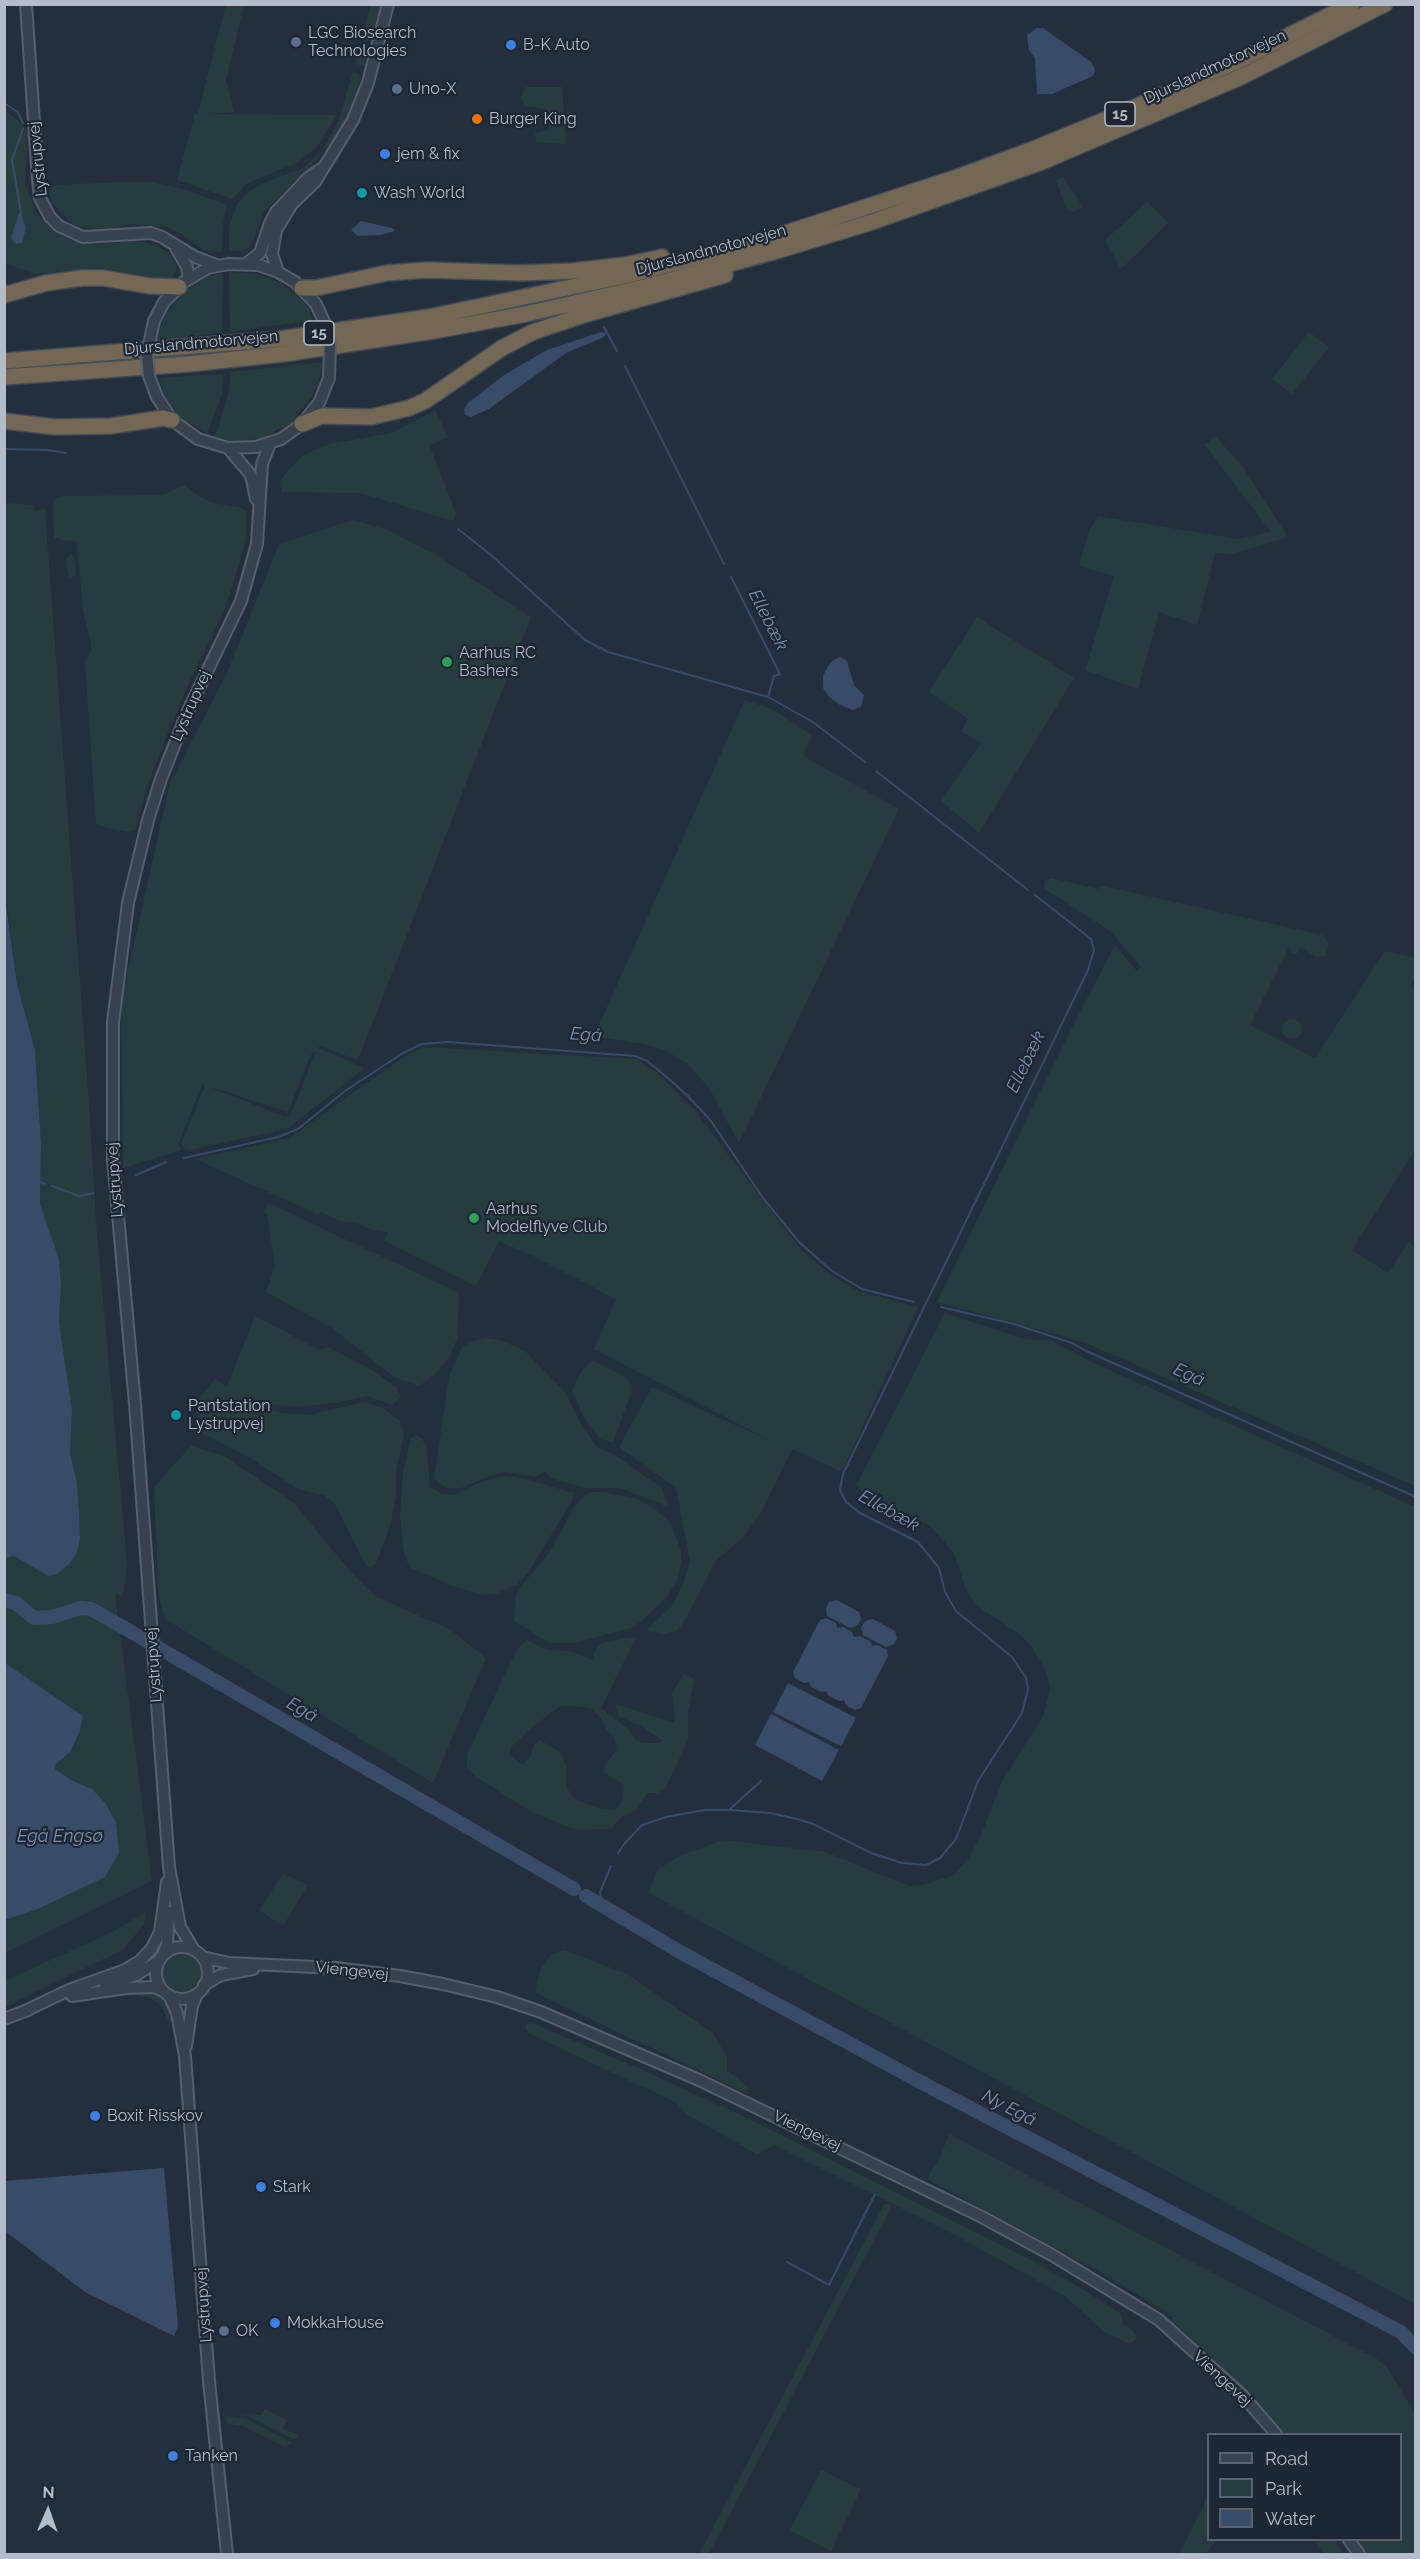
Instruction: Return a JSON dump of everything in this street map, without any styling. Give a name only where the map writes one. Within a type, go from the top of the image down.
[{"type":"highway","name":"Djurslandmotorvejen","points":[[4,361],[280,339],[429,317],[629,275],[774,237],[880,204],[1031,150],[1236,62],[1352,4]]},
{"type":"highway","name":"Djurslandmotorvejen","points":[[4,377],[188,364],[283,354],[526,314],[649,286],[872,222],[1038,164],[1241,77],[1385,4]]},
{"type":"highway","points":[[302,424],[322,416],[371,417],[409,408],[425,401],[502,348],[534,332],[587,314],[652,297],[876,228],[1038,164]]},
{"type":"highway","points":[[302,288],[316,288],[387,273],[427,270],[521,273],[572,271],[625,264],[880,204]]},
{"type":"highway","points":[[4,295],[46,283],[82,278],[103,278],[150,286],[184,283]]},
{"type":"highway","points":[[4,421],[55,428],[111,426],[163,418],[172,420]]},
{"type":"street","name":"Lystrupvej","points":[[26,4],[38,182],[44,208],[59,225],[82,237],[151,233],[195,257],[219,266]]},
{"type":"street","points":[[278,272],[272,254],[276,230],[292,204],[315,182],[341,142],[361,102],[388,4]]},
{"type":"street","points":[[248,264],[260,253],[270,223],[280,206],[308,178],[324,167]]},
{"type":"street","points":[[172,243],[187,267],[184,283]]},
{"type":"street","points":[[248,264],[278,272],[302,288],[316,304],[325,324],[330,345],[330,378],[319,403],[302,424],[270,444],[228,448],[198,439],[172,420],[157,397],[149,376],[147,354],[154,321],[164,302],[184,283],[219,266],[248,264]]},
{"type":"street","name":"Lystrupvej","points":[[198,1954],[180,1927],[169,1867],[134,1392],[112,1159],[111,1062],[117,978],[128,903],[148,820],[161,779],[187,713],[242,601],[252,567],[259,517],[262,464],[270,444]]},
{"type":"street","name":"Lystrupvej","points":[[228,448],[251,475],[259,517]]},
{"type":"street","name":"Lystrupvej","points":[[161,1957],[167,1947],[169,1932],[169,1867]]},
{"type":"street","points":[[23,2012],[69,1990],[125,1970],[140,1961],[152,1948],[160,1932],[168,1879]]},
{"type":"street","points":[[4,2019],[23,2012],[136,1975],[180,1947],[198,1954],[207,1970],[200,1989],[183,1998],[154,1987],[126,1988],[72,1996]]},
{"type":"street","name":"Viengevej","points":[[198,1954],[215,1961],[336,1968],[400,1976],[497,1997],[556,2018],[699,2080],[980,2216],[1052,2254],[1130,2302],[1167,2328],[1243,2396],[1275,2433]]},
{"type":"street","points":[[161,1957],[156,1976],[166,1993]]},
{"type":"street","name":"Viengevej","points":[[200,1989],[221,1975],[274,1966]]},
{"type":"street","name":"Lystrupvej","points":[[185,2056],[192,2006],[200,1989]]},
{"type":"street","name":"Lystrupvej","points":[[166,1993],[177,2013],[185,2056],[209,2382],[227,2554]]},
{"type":"street","points":[[1350,2541],[1359,2554]]},
{"type":"green space","points":[[226,4],[244,5],[226,80],[234,112],[209,114],[337,115],[317,147],[294,164],[246,184],[234,198],[177,180],[195,114],[198,114]]},
{"type":"green space","points":[[371,4],[382,5],[370,41],[361,40]]},
{"type":"green space","points":[[361,45],[368,47],[364,66],[355,64]]},
{"type":"green space","points":[[353,72],[361,75],[356,96],[345,123],[327,152],[323,148],[337,125]]},
{"type":"green space","points":[[526,87],[562,87],[566,144],[536,142],[535,133],[549,130],[550,123],[545,109],[524,106],[521,97]]},
{"type":"green space","points":[[4,110],[23,124],[28,132],[25,183],[36,213],[51,230],[72,241],[92,245],[137,241],[153,244],[167,252],[175,261],[177,269],[174,275],[169,278],[156,279],[100,268],[34,274],[5,263]]},
{"type":"green space","points":[[324,150],[304,175],[264,212],[251,246],[242,251],[229,251],[229,227],[237,204],[247,193],[261,184],[303,168]]},
{"type":"green space","points":[[1063,177],[1083,207],[1074,212],[1069,211],[1056,180]]},
{"type":"green space","points":[[153,182],[186,190],[227,205],[223,224],[222,252],[203,250],[178,232],[166,227],[131,224],[112,228],[92,228],[73,225],[53,204],[48,192],[51,185]]},
{"type":"green space","points":[[1147,202],[1168,223],[1121,269],[1105,240]]},
{"type":"green space","points":[[229,272],[257,274],[279,282],[302,300],[313,320],[230,332]]},
{"type":"green space","points":[[223,273],[222,333],[157,340],[165,315],[183,293],[207,277]]},
{"type":"green space","points":[[1309,332],[1329,347],[1292,394],[1272,379]]},
{"type":"green space","points":[[323,362],[319,382],[312,396],[291,423],[260,439],[233,441],[213,436],[217,432],[228,395],[231,372]]},
{"type":"green space","points":[[223,374],[222,395],[207,434],[179,416],[164,394],[159,378]]},
{"type":"green space","points":[[435,410],[448,437],[430,446],[456,514],[453,521],[360,493],[281,492],[280,481],[305,454],[329,444],[392,433]]},
{"type":"green space","points":[[1215,436],[1243,467],[1288,537],[1232,554],[1215,553],[1197,625],[1159,612],[1138,689],[1085,670],[1114,576],[1079,566],[1089,531],[1098,516],[1238,539],[1271,532],[1205,445]]},
{"type":"green space","points":[[184,485],[213,503],[242,508],[246,511],[246,540],[226,607],[187,687],[165,740],[148,785],[135,830],[128,832],[107,828],[96,824],[85,662],[91,651],[91,644],[83,610],[77,542],[54,537],[53,500],[62,496],[163,495]]},
{"type":"green space","points":[[5,503],[34,505],[35,512],[43,508],[45,510],[96,1223],[127,1564],[122,1596],[115,1594],[152,1881],[5,1953],[5,1920],[38,1909],[92,1789],[73,1781],[55,1769],[56,1764],[70,1752],[80,1731],[5,1663],[5,1558],[14,1556],[48,1576],[80,1537],[77,1482],[70,1453],[65,1363],[59,1322],[61,1285],[59,1259],[40,1204],[41,1142],[35,1050],[17,984],[5,890]]},
{"type":"green space","points":[[353,520],[388,530],[434,554],[531,617],[358,1060],[320,1046],[317,1049],[365,1068],[287,1129],[190,1150],[185,1149],[181,1144],[205,1085],[203,1084],[178,1144],[182,1150],[123,1168],[121,1002],[170,783],[227,673],[279,544]],"holes":[[[316,1050],[291,1115],[285,1117],[207,1086],[288,1112],[310,1056]]]},
{"type":"green space","points":[[70,554],[74,556],[76,575],[69,578],[66,559]]},
{"type":"green space","points":[[977,617],[1074,678],[979,833],[941,801],[981,743],[961,731],[968,719],[929,692]]},
{"type":"green space","points":[[745,700],[774,710],[812,735],[803,756],[899,809],[739,1143],[709,1088],[687,1063],[662,1049],[594,1036]]},
{"type":"green space","points":[[1051,878],[1098,889],[1101,886],[1112,888],[1322,935],[1329,943],[1326,956],[1316,957],[1300,947],[1298,953],[1293,953],[1289,947],[1250,1025],[1315,1058],[1385,951],[1415,958],[1415,976],[1411,985],[1416,995],[1415,1150],[1352,1250],[1388,1273],[1409,1241],[1415,1249],[1415,1486],[1083,1342],[937,1302],[1067,1037],[1115,945],[1137,971],[1141,967],[1110,931],[1044,888],[1045,881]]},
{"type":"green space","points":[[1292,1019],[1299,1022],[1302,1029],[1299,1036],[1292,1039],[1285,1036],[1282,1029],[1285,1022]]},
{"type":"green space","points":[[424,1047],[636,1059],[657,1073],[695,1111],[801,1250],[832,1276],[858,1291],[918,1307],[842,1472],[795,1450],[791,1451],[762,1511],[743,1538],[716,1560],[687,1617],[677,1631],[663,1634],[646,1630],[672,1606],[683,1584],[690,1562],[676,1488],[619,1447],[652,1387],[773,1442],[594,1349],[616,1299],[535,1257],[499,1241],[476,1286],[384,1241],[388,1232],[370,1229],[358,1223],[340,1221],[322,1212],[317,1214],[195,1159],[289,1138],[404,1057]]},
{"type":"green space","points":[[269,1203],[459,1293],[457,1339],[449,1358],[433,1376],[419,1386],[394,1377],[332,1328],[266,1292],[275,1266],[267,1214],[264,1211]]},
{"type":"green space","points":[[945,1313],[1024,1339],[1051,1341],[1092,1362],[1415,1507],[1415,2304],[648,1893],[658,1869],[682,1855],[723,1840],[826,1852],[909,1886],[923,1885],[954,1875],[970,1856],[982,1833],[1003,1779],[1043,1717],[1050,1690],[1047,1674],[1034,1650],[1021,1635],[976,1605],[967,1592],[954,1553],[930,1526],[863,1494],[857,1484]]},
{"type":"green space","points":[[255,1316],[320,1350],[328,1347],[370,1369],[396,1387],[401,1397],[392,1405],[367,1396],[335,1403],[297,1407],[237,1400],[216,1400],[195,1404],[215,1379],[227,1387]]},
{"type":"green space","points":[[486,1338],[503,1341],[526,1352],[565,1392],[580,1422],[596,1446],[616,1456],[662,1488],[668,1506],[619,1488],[586,1488],[571,1484],[551,1478],[545,1471],[536,1477],[506,1472],[492,1475],[461,1488],[446,1488],[434,1478],[449,1376],[462,1347]]},
{"type":"green space","points":[[592,1360],[627,1378],[633,1388],[613,1442],[600,1439],[592,1429],[583,1416],[572,1390],[581,1372]]},
{"type":"green space","points":[[364,1402],[381,1407],[400,1421],[404,1434],[396,1472],[396,1496],[390,1526],[376,1563],[371,1568],[366,1566],[335,1504],[324,1495],[300,1490],[250,1458],[204,1434],[194,1419],[207,1408],[221,1404],[246,1405],[283,1413],[309,1415]]},
{"type":"green space","points":[[416,1435],[422,1438],[427,1450],[430,1487],[441,1494],[453,1495],[483,1481],[506,1476],[574,1493],[572,1501],[529,1571],[518,1584],[498,1593],[483,1595],[455,1587],[409,1567],[403,1548],[400,1515],[403,1472],[411,1438]]},
{"type":"green space","points":[[191,1446],[224,1456],[294,1503],[349,1570],[375,1596],[451,1630],[486,1658],[433,1783],[165,1619],[158,1593],[154,1487]]},
{"type":"green space","points":[[592,1492],[604,1492],[637,1499],[655,1509],[670,1522],[681,1551],[677,1581],[667,1597],[642,1621],[631,1628],[574,1643],[550,1643],[514,1621],[516,1595],[547,1556],[575,1506],[585,1495]]},
{"type":"green space","points":[[636,1637],[601,1708],[627,1728],[636,1740],[643,1743],[660,1743],[662,1740],[641,1726],[618,1716],[615,1704],[675,1723],[672,1693],[684,1674],[694,1679],[688,1713],[688,1740],[665,1789],[658,1793],[647,1793],[635,1811],[622,1817],[611,1829],[576,1830],[534,1813],[476,1777],[467,1768],[467,1755],[508,1667],[519,1647],[527,1640],[547,1650],[570,1651],[593,1660],[598,1646],[609,1641]],"holes":[[[559,1707],[590,1708],[601,1718],[614,1738],[617,1749],[603,1772],[624,1785],[622,1801],[615,1810],[597,1808],[575,1799],[566,1787],[566,1764],[560,1752],[540,1740],[534,1744],[531,1756],[523,1765],[509,1755],[511,1747]]]},
{"type":"green space","points":[[283,1874],[308,1885],[283,1926],[259,1910]]},
{"type":"green space","points":[[146,1912],[144,1924],[124,1949],[5,2007],[5,1981],[112,1932]]},
{"type":"green space","points":[[565,1950],[627,1974],[713,2033],[727,2057],[727,2070],[750,2089],[744,2092],[535,1993],[540,1970],[552,1954]]},
{"type":"green space","points":[[181,1951],[196,1958],[203,1973],[196,1988],[181,1995],[166,1988],[159,1973],[166,1958]]},
{"type":"green space","points":[[137,1990],[160,1993],[166,2000],[175,2021],[169,2021],[160,2005],[151,1998],[138,1995]]},
{"type":"green space","points":[[530,2022],[747,2118],[1029,2259],[1121,2314],[1123,2324],[1133,2331],[1137,2338],[1130,2344],[1104,2332],[1065,2296],[955,2235],[774,2145],[757,2154],[686,2114],[677,2103],[528,2033],[525,2026]]},
{"type":"green space","points":[[949,2134],[1377,2359],[1386,2366],[1415,2413],[1415,2554],[1366,2554],[1358,2541],[1402,2541],[1402,2433],[1283,2433],[1225,2370],[1170,2322],[1173,2316],[1095,2269],[927,2179],[940,2157]]},
{"type":"green space","points":[[885,2203],[892,2206],[709,2554],[699,2554]]},
{"type":"green space","points":[[265,2409],[287,2420],[283,2429],[299,2435],[297,2438],[293,2439],[246,2415],[226,2413],[261,2415]]},
{"type":"green space","points":[[226,2416],[246,2419],[292,2443],[285,2447],[242,2426],[227,2424]]},
{"type":"green space","points":[[821,2470],[861,2489],[831,2551],[790,2530]]},
{"type":"green space","points":[[1207,2498],[1207,2541],[1216,2541],[1205,2554],[1179,2554]]},
{"type":"green space","points":[[1315,2541],[1336,2541],[1344,2554],[1323,2554]]},
{"type":"water","points":[[1037,28],[1043,28],[1091,62],[1095,70],[1093,76],[1052,94],[1037,94],[1035,58],[1029,50],[1027,35]]},
{"type":"water","points":[[19,213],[21,213],[26,228],[22,243],[16,244],[11,238]]},
{"type":"water","points":[[361,221],[392,228],[395,231],[381,235],[358,236],[351,230]]},
{"type":"water","points":[[601,332],[606,333],[604,337],[566,353],[489,409],[471,417],[465,415],[464,409],[469,402],[504,375],[547,350]]},
{"type":"water","points":[[840,657],[847,661],[854,685],[864,695],[861,707],[853,710],[829,697],[823,688],[823,676],[827,668],[833,660]]},
{"type":"water","points":[[4,890],[17,984],[35,1050],[41,1142],[40,1204],[59,1259],[61,1285],[59,1322],[72,1411],[70,1453],[77,1482],[79,1511],[80,1537],[77,1553],[57,1574],[48,1576],[14,1556],[5,1558]]},
{"type":"water","points":[[837,1600],[859,1612],[861,1619],[858,1625],[850,1628],[827,1616],[826,1609],[829,1602]]},
{"type":"water","points":[[826,1618],[836,1623],[837,1628],[843,1627],[852,1632],[854,1637],[860,1636],[870,1641],[872,1646],[877,1645],[887,1650],[888,1656],[861,1708],[855,1710],[846,1705],[844,1700],[839,1701],[829,1696],[826,1691],[822,1692],[811,1687],[809,1682],[804,1683],[795,1678],[793,1672],[820,1620]]},
{"type":"water","points":[[873,1619],[895,1631],[897,1638],[894,1644],[886,1647],[863,1635],[861,1628],[865,1621]]},
{"type":"water","name":"Egå Engsø","points":[[5,1663],[83,1716],[80,1731],[70,1752],[56,1764],[55,1769],[73,1781],[92,1789],[106,1804],[116,1823],[119,1853],[105,1877],[38,1909],[5,1920]]},
{"type":"water","points":[[788,1683],[856,1718],[841,1746],[773,1712]]},
{"type":"water","points":[[771,1714],[839,1750],[822,1781],[755,1745]]},
{"type":"water","points":[[164,2168],[178,2326],[174,2336],[85,2292],[5,2231],[5,2181]]},
{"type":"waterway","points":[[4,103],[18,112],[23,123]]},
{"type":"waterway","points":[[21,213],[12,160],[23,129]]},
{"type":"waterway","points":[[604,327],[617,351]]},
{"type":"waterway","name":"Ellebæk","points":[[625,366],[724,564]]},
{"type":"waterway","points":[[4,449],[66,453]]},
{"type":"waterway","points":[[458,529],[491,555],[585,640],[608,652],[768,697]]},
{"type":"waterway","name":"Ellebæk","points":[[731,577],[780,674],[774,676],[768,697],[813,722],[865,762]]},
{"type":"waterway","name":"Ellebæk","points":[[876,771],[1028,890]]},
{"type":"waterway","name":"Ellebæk","points":[[618,1853],[642,1825],[666,1817],[704,1810],[729,1810],[770,1813],[797,1819],[813,1824],[871,1853],[902,1863],[926,1865],[940,1858],[956,1839],[978,1781],[1022,1713],[1028,1689],[1026,1678],[1012,1657],[956,1611],[945,1592],[939,1568],[918,1542],[860,1513],[846,1502],[840,1490],[843,1474],[1088,970],[1094,950],[1091,939],[1035,895]]},
{"type":"waterway","name":"Egå","points":[[184,1158],[278,1137],[298,1129],[345,1091],[403,1053],[422,1044],[448,1042],[635,1056],[647,1061],[662,1073],[711,1121],[763,1198],[800,1243],[832,1271],[862,1289],[914,1302]]},
{"type":"waterway","points":[[136,1175],[166,1162]]},
{"type":"waterway","name":"Egå","points":[[40,1182],[45,1184]]},
{"type":"waterway","name":"Egå","points":[[52,1186],[79,1196],[94,1193]]},
{"type":"waterway","name":"Egå","points":[[941,1307],[1014,1324],[1072,1343],[1416,1497]]},
{"type":"waterway","name":"Egå","points":[[4,1600],[16,1603],[34,1618],[52,1617],[81,1608],[91,1609],[574,1889]]},
{"type":"waterway","points":[[730,1809],[761,1781]]},
{"type":"waterway","points":[[603,1906],[600,1892],[611,1866]]},
{"type":"waterway","name":"Ny Egå","points":[[586,1896],[680,1952],[930,2087],[1401,2332],[1416,2348]]},
{"type":"waterway","points":[[787,2262],[829,2285],[875,2194]]},
{"type":"place","name":"LGC Biosearch Technologies","points":[[296,42]]},
{"type":"place","name":"B-K Auto","points":[[511,45]]},
{"type":"place","name":"Uno-X","points":[[397,89]]},
{"type":"place","name":"Burger King","points":[[477,119]]},
{"type":"place","name":"jem & fix","points":[[385,154]]},
{"type":"place","name":"Wash World","points":[[362,193]]},
{"type":"place","name":"Aarhus RC Bashers","points":[[447,662]]},
{"type":"place","name":"Aarhus Modelflyve Club","points":[[474,1218]]},
{"type":"place","name":"Pantstation Lystrupvej","points":[[176,1415]]},
{"type":"place","name":"Boxit Risskov","points":[[95,2116]]},
{"type":"place","name":"Stark","points":[[261,2187]]},
{"type":"place","name":"MokkaHouse","points":[[275,2323]]},
{"type":"place","name":"OK","points":[[224,2331]]},
{"type":"place","name":"Tanken","points":[[173,2456]]}]
